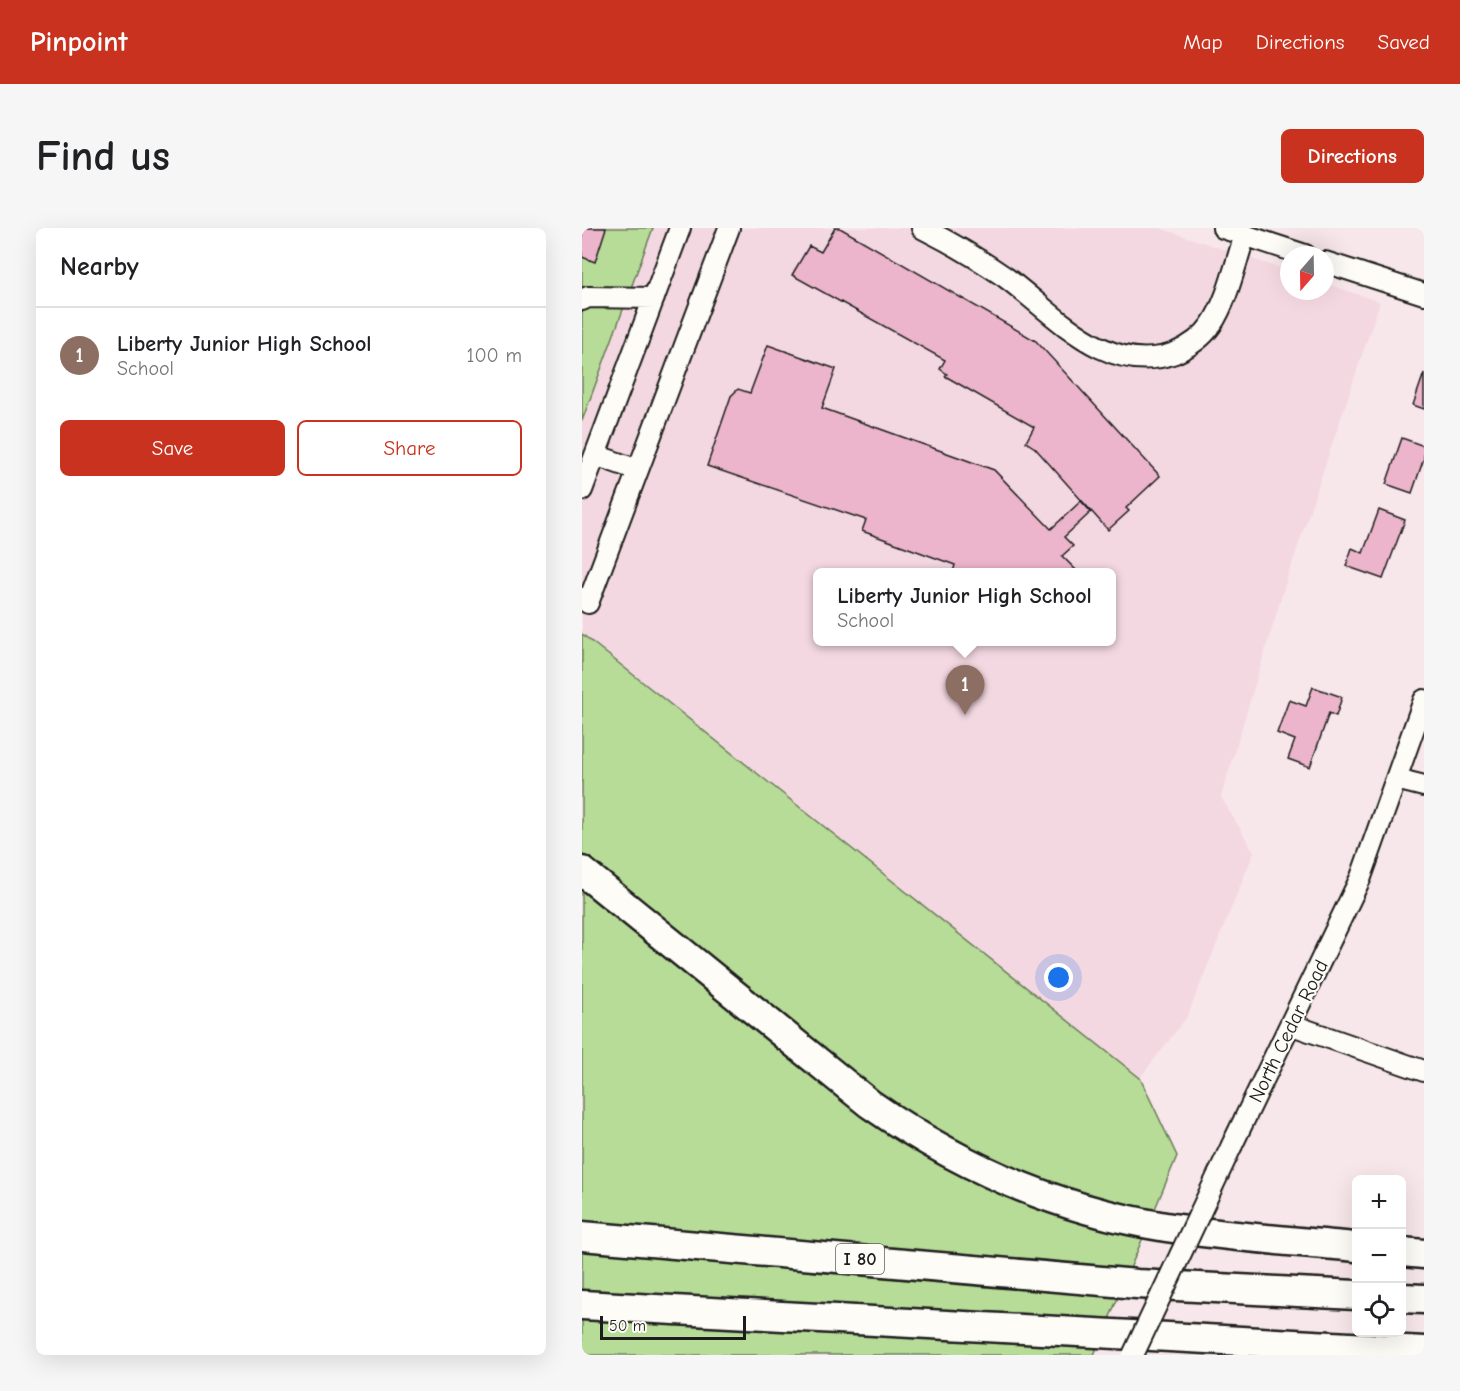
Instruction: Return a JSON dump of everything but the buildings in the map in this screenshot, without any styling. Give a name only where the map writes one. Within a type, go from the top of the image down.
[{"type":"highway","points":[[582,871],[870,1104],[906,1129],[999,1179],[1076,1205],[1165,1227],[1352,1247]]},
{"type":"highway","name":"I 80","points":[[582,1236],[1137,1284],[1352,1295]]},
{"type":"highway","points":[[1406,1252],[1424,1254]]},
{"type":"highway","points":[[1406,1298],[1424,1299]]},
{"type":"highway","points":[[582,1305],[1424,1351]]},
{"type":"street","points":[[582,490],[680,228]]},
{"type":"street","points":[[582,598],[588,603],[729,228]]},
{"type":"street","points":[[922,228],[1003,276],[1092,345],[1114,355],[1143,358],[1164,357],[1182,350],[1198,339],[1211,325],[1245,235]]},
{"type":"street","points":[[1223,228],[1280,247]]},
{"type":"street","points":[[1334,265],[1424,294]]},
{"type":"street","points":[[582,300],[588,297],[654,298]]},
{"type":"street","points":[[595,455],[638,470]]},
{"type":"street","name":"North Cedar Road","points":[[1133,1355],[1361,878],[1424,700]]},
{"type":"street","points":[[1396,779],[1424,786]]},
{"type":"street","points":[[1292,1025],[1424,1071]]},
{"type":"shaded area","points":[[653,228],[1160,228],[1280,268],[1280,300],[1334,300],[1334,286],[1380,302],[1285,585],[1221,797],[1254,852],[1187,1017],[1140,1078],[582,634],[582,421]]},
{"type":"green space","points":[[582,228],[653,228],[582,421]]},
{"type":"green space","points":[[582,634],[1140,1078],[1177,1156],[1094,1355],[582,1355]]},
{"type":"place","name":"Liberty Junior High School","points":[[965,715]]}]
